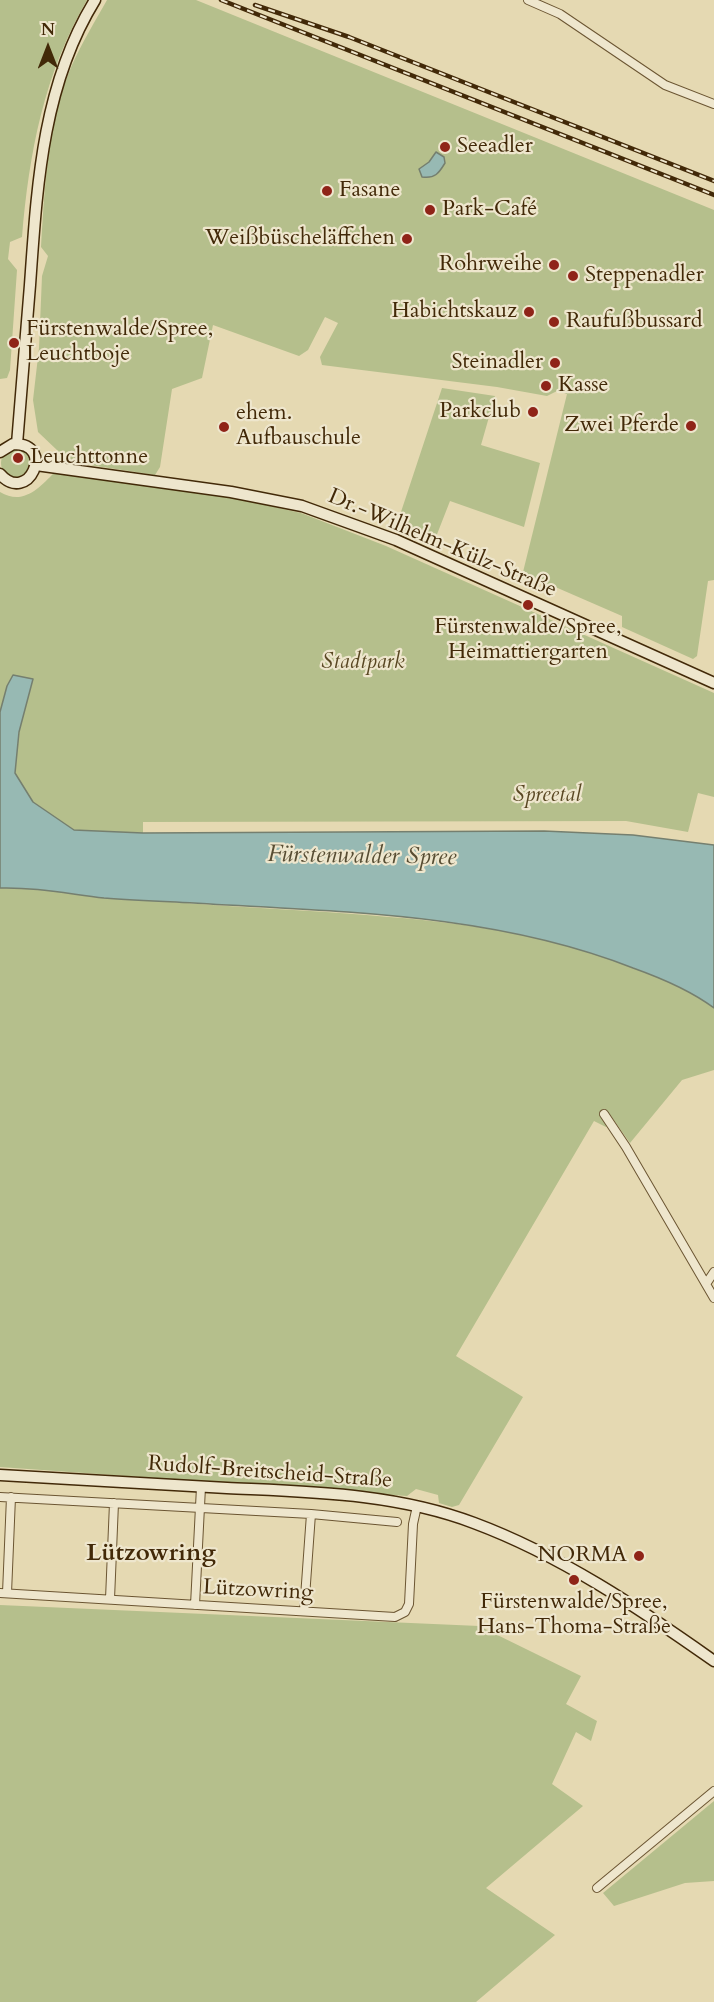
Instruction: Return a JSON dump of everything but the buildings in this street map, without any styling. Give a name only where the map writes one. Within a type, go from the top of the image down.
[{"type":"main road","points":[[17,444],[37,199],[48,114],[70,51],[95,0]]},
{"type":"main road","points":[[0,452],[7,446],[17,444],[31,450],[36,465],[33,474],[23,482],[9,482],[0,474]]},
{"type":"main road","name":"Dr.-Wilhelm-Külz-Straße","points":[[36,465],[231,492],[302,507],[396,540],[714,683]]},
{"type":"main road","name":"Rudolf-Breitscheid-Straße","points":[[0,1475],[328,1493],[417,1506],[473,1523],[528,1546],[656,1621],[714,1661]]},
{"type":"street","points":[[528,0],[560,14],[665,85],[714,104]]},
{"type":"street","points":[[604,1114],[627,1147],[714,1298]]},
{"type":"street","points":[[706,1284],[714,1272]]},
{"type":"street","points":[[195,1605],[201,1487]]},
{"type":"street","points":[[0,1497],[311,1514],[397,1522]]},
{"type":"street","points":[[3,1593],[11,1497]]},
{"type":"street","points":[[110,1599],[114,1503]]},
{"type":"street","name":"Lützowring","points":[[3,1593],[392,1617],[405,1612],[411,1589],[413,1524],[417,1506]]},
{"type":"street","points":[[304,1611],[311,1514]]},
{"type":"street","points":[[597,1888],[714,1791]]},
{"type":"green space","points":[[0,0],[87,0],[72,28],[49,85],[34,145],[22,237],[10,242],[8,259],[17,270],[10,370],[7,378],[0,379]]},
{"type":"green space","points":[[107,0],[196,0],[714,210],[714,580],[708,581],[697,656],[693,659],[622,627],[622,616],[530,576],[525,579],[522,576],[567,394],[557,391],[547,396],[497,387],[322,365],[320,357],[338,323],[325,317],[308,350],[299,356],[213,325],[202,378],[172,389],[160,467],[155,475],[57,460],[58,451],[38,432],[33,400],[39,348],[42,276],[48,256],[41,247],[46,178],[52,132],[64,87],[72,65]]},
{"type":"green space","points":[[442,388],[495,396],[481,445],[540,463],[524,527],[450,501],[434,542],[396,527]]},
{"type":"green space","points":[[16,448],[26,453],[31,463],[26,473],[16,478],[6,473],[1,463],[6,453]]},
{"type":"green space","points":[[54,473],[225,496],[301,513],[386,546],[714,693],[714,797],[698,793],[688,832],[626,821],[143,822],[143,833],[74,830],[33,802],[14,773],[19,732],[0,712],[0,492],[8,496],[23,496],[36,489]]},
{"type":"green space","points":[[32,887],[142,899],[444,922],[519,934],[595,954],[644,972],[685,990],[714,1008],[714,1070],[682,1080],[630,1143],[611,1116],[606,1127],[594,1121],[456,1356],[523,1397],[459,1505],[452,1507],[439,1503],[438,1495],[416,1489],[407,1496],[0,1467],[0,888]]},
{"type":"green space","points":[[0,1605],[479,1626],[581,1676],[566,1704],[597,1721],[591,1741],[576,1732],[552,1784],[583,1806],[486,1888],[555,1935],[476,2002],[0,2002]]},
{"type":"green space","points":[[714,1801],[714,1881],[685,1883],[614,1906],[603,1893]]},
{"type":"water","points":[[436,152],[444,157],[445,163],[436,174],[422,177],[419,169],[429,162]]},
{"type":"water","name":"Fürstenwalder Spree","points":[[13,675],[33,679],[19,732],[15,773],[33,802],[74,830],[143,833],[544,831],[633,835],[714,845],[714,1008],[665,980],[578,949],[522,935],[465,925],[350,912],[113,899],[0,888],[0,712],[7,686]]},
{"type":"railway","points":[[221,0],[714,195]]},
{"type":"railway","points":[[255,5],[349,37],[714,181]]},
{"type":"place","name":"Seeadler","points":[[445,147]]},
{"type":"place","name":"Fasane","points":[[327,191]]},
{"type":"place","name":"Park-Café","points":[[430,210]]},
{"type":"place","name":"Weißbüscheläffchen","points":[[407,239]]},
{"type":"place","name":"Rohrweihe","points":[[554,265]]},
{"type":"place","name":"Steppenadler","points":[[573,276]]},
{"type":"place","name":"Habichtskauz","points":[[529,312]]},
{"type":"place","name":"Raufußbussard","points":[[554,322]]},
{"type":"place","name":"Fürstenwalde/Spree, Leuchtboje","points":[[14,343]]},
{"type":"place","name":"Steinadler","points":[[555,363]]},
{"type":"place","name":"Kasse","points":[[546,386]]},
{"type":"place","name":"Parkclub","points":[[533,412]]},
{"type":"place","name":"Zwei Pferde","points":[[691,426]]},
{"type":"place","name":"ehem. Aufbauschule","points":[[224,427]]},
{"type":"place","name":"Leuchttonne","points":[[18,458]]},
{"type":"place","name":"Fürstenwalde/Spree, Heimattiergarten","points":[[528,605]]},
{"type":"place","name":"NORMA","points":[[639,1556]]},
{"type":"place","name":"Fürstenwalde/Spree, Hans-Thoma-Straße","points":[[574,1580]]},
{"type":"district","name":"Lützowring","points":[[151,1554]]},
{"type":"park label","name":"Stadtpark","points":[[363,663]]},
{"type":"park label","name":"Spreetal","points":[[547,796]]}]
